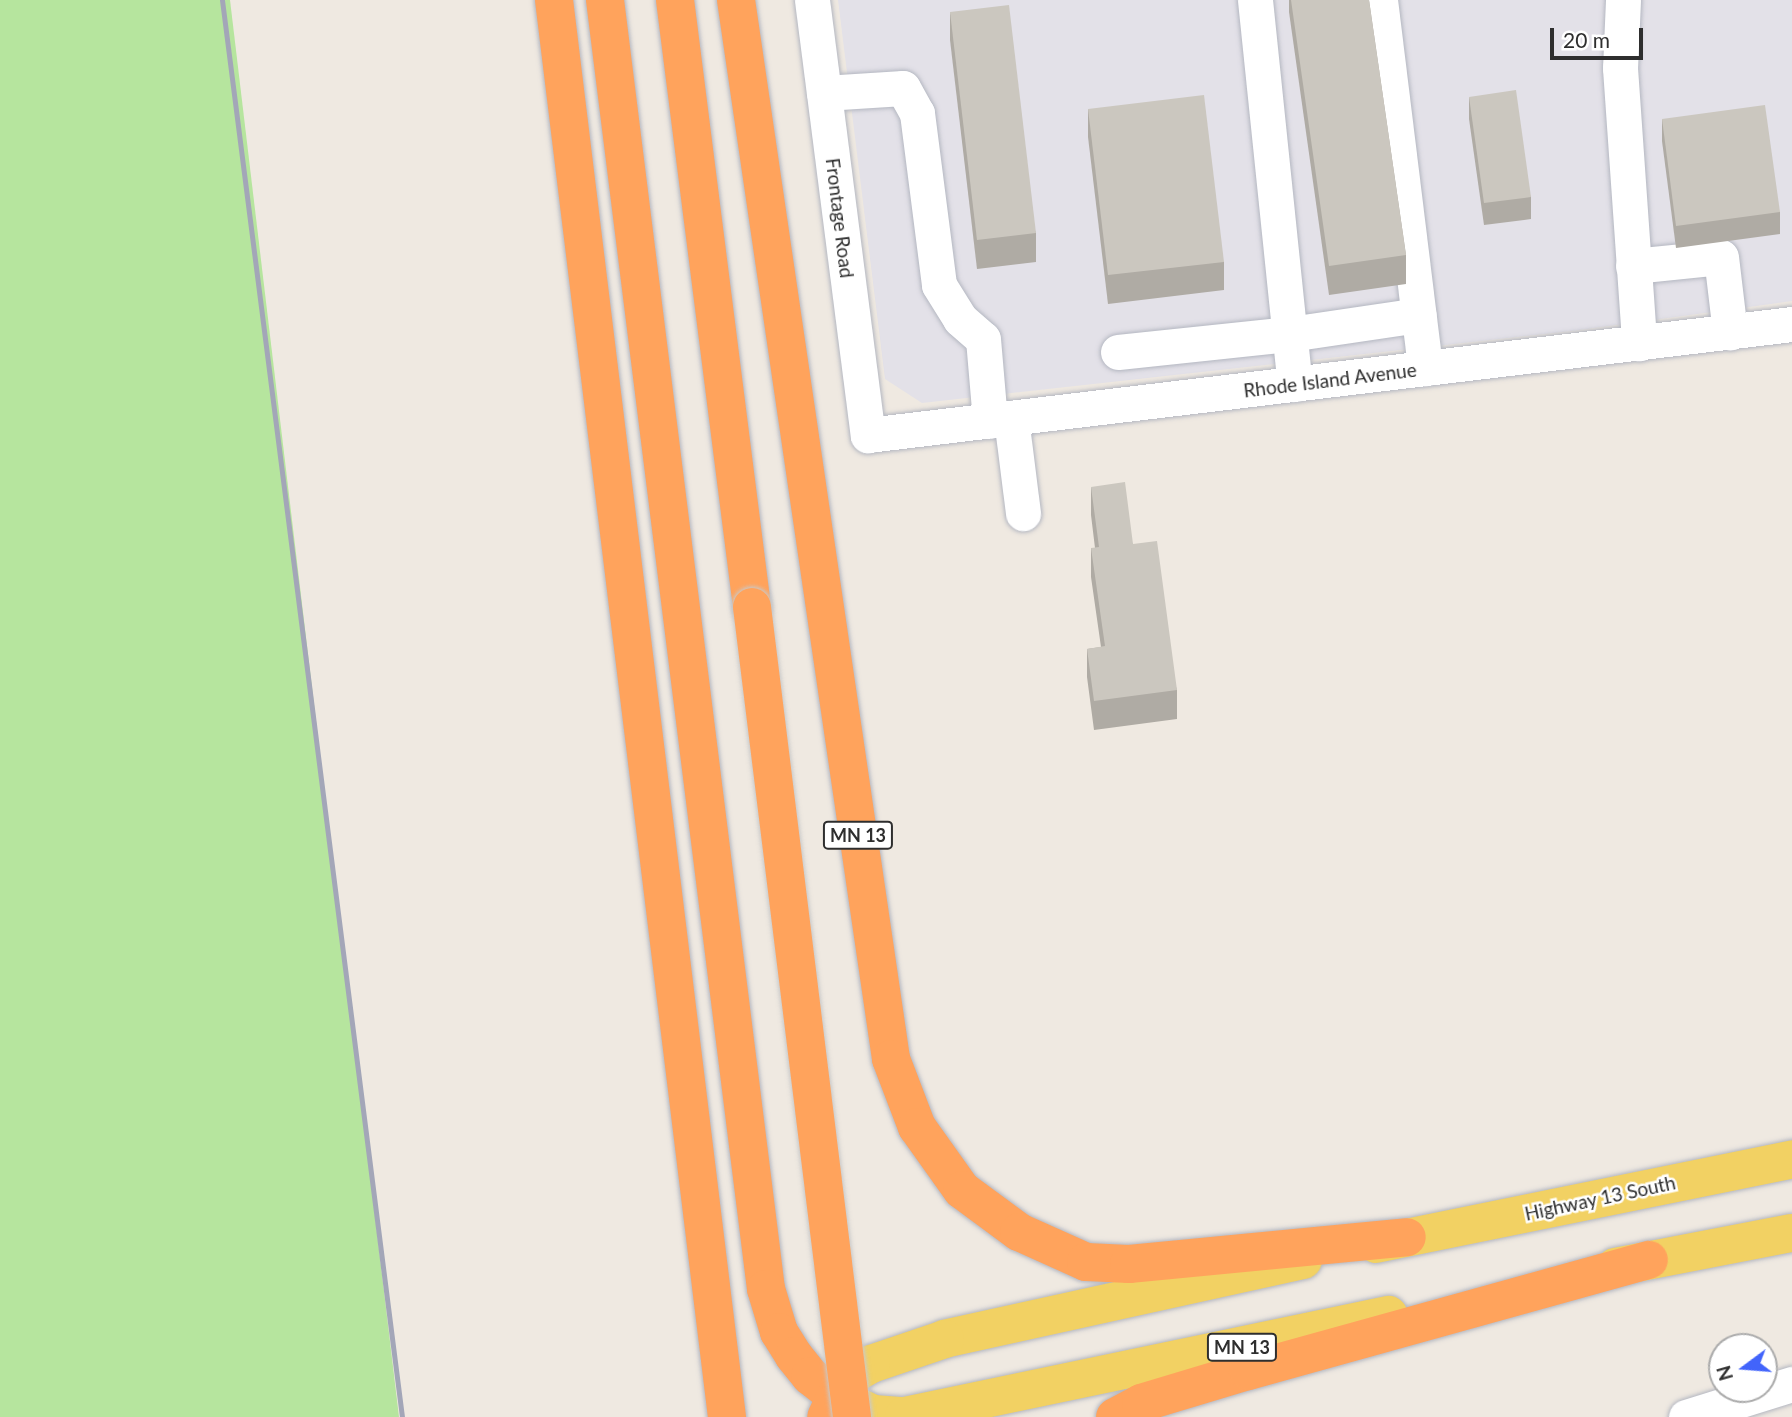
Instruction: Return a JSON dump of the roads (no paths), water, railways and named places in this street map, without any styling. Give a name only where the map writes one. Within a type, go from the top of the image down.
[{"type":"highway","points":[[554,0],[727,1417]]},
{"type":"highway","name":"MN 13","points":[[605,0],[766,1289],[779,1332],[794,1356],[838,1410]]},
{"type":"highway","points":[[675,0],[752,607],[838,1410]]},
{"type":"highway","name":"MN 13","points":[[736,0],[891,1059],[916,1127],[962,1190],[1019,1232],[1086,1262],[1129,1264],[1407,1237]]},
{"type":"highway","points":[[1115,1417],[1141,1404],[1236,1374],[1649,1260]]},
{"type":"main road","name":"Highway 13 South","points":[[838,1410],[857,1372],[871,1364],[945,1339],[1407,1237],[1792,1159]]},
{"type":"main road","name":"MN 13","points":[[838,1410],[904,1416],[1649,1260],[1792,1233]]},
{"type":"street","name":"Frontage Road","points":[[812,0],[868,435]]},
{"type":"street","points":[[1255,0],[1295,384]]},
{"type":"street","points":[[1380,0],[1425,368]]},
{"type":"street","points":[[1623,0],[1619,68],[1639,343]]},
{"type":"street","points":[[824,93],[903,88],[917,113],[939,285],[960,319],[982,339],[1023,513]]},
{"type":"street","points":[[1633,266],[1721,257],[1730,332]]},
{"type":"street","points":[[1118,352],[1290,334],[1419,315]]},
{"type":"street","name":"Rhode Island Avenue","points":[[868,435],[1792,324]]},
{"type":"street","points":[[1686,1417],[1792,1384]]},
{"type":"railway","points":[[222,0],[402,1417]]}]
